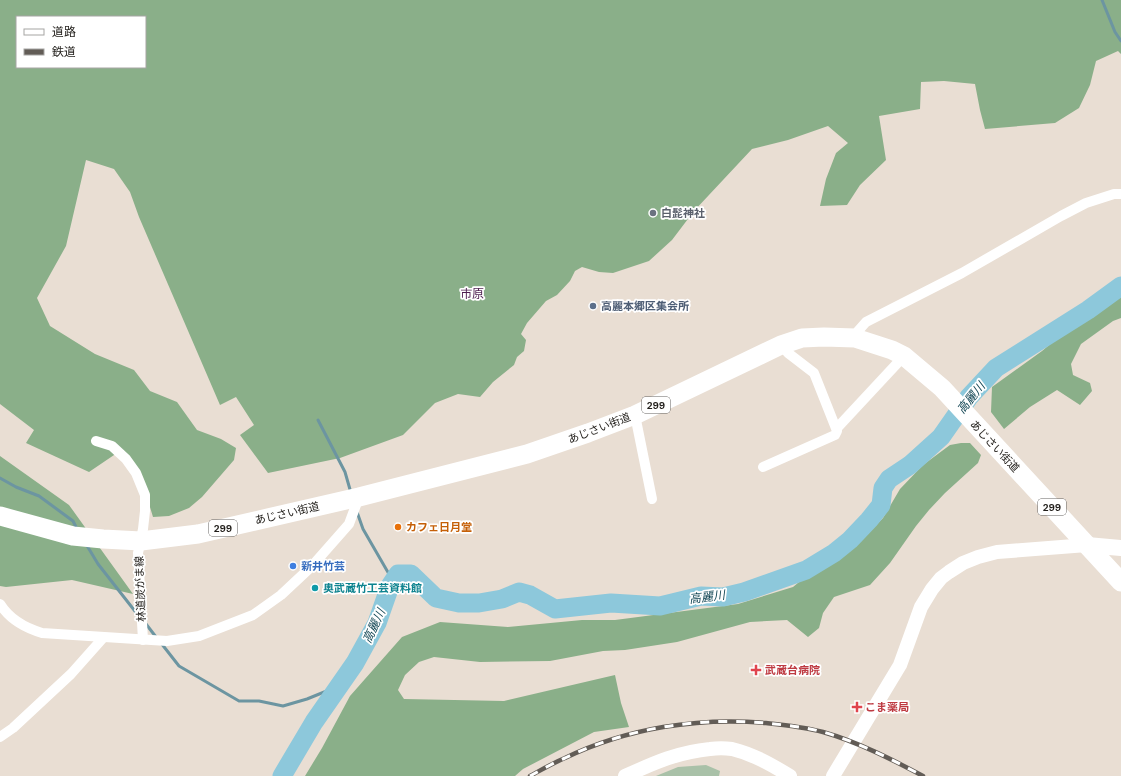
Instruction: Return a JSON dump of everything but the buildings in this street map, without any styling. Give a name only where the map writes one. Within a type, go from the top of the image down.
[{"type":"highway","name":"あじさい街道","points":[[0,516],[73,536],[93,538],[141,541],[198,534],[355,498],[527,454],[635,415],[781,345],[802,338],[855,338],[892,350],[904,356],[942,388],[1121,582]]},
{"type":"main road","points":[[1087,545],[1121,548]]},
{"type":"street","points":[[855,338],[858,331],[866,322],[962,273],[1061,216],[1086,203],[1114,194],[1121,194]]},
{"type":"street","points":[[763,467],[835,435],[838,431],[814,373],[788,353],[781,345]]},
{"type":"street","points":[[837,428],[904,356]]},
{"type":"street","points":[[635,415],[652,498]]},
{"type":"street","name":"林道炭がま線","points":[[96,441],[112,446],[126,459],[136,473],[145,495],[145,517],[138,553],[142,640]]},
{"type":"street","points":[[0,604],[16,622],[27,628],[42,633],[167,641],[199,636],[253,615],[281,595],[312,566],[349,524],[355,498]]},
{"type":"street","points":[[833,776],[900,665],[921,607],[941,578],[963,563],[997,552],[1087,545]]},
{"type":"street","points":[[0,737],[13,728],[71,674],[102,638]]},
{"type":"street","points":[[625,776],[680,753],[713,748],[730,749],[748,754],[764,761],[790,776]]},
{"type":"green space","points":[[0,0],[1121,0],[1121,54],[1118,51],[1096,61],[1090,85],[1079,108],[1055,123],[985,129],[975,84],[944,81],[921,82],[920,109],[879,116],[886,160],[860,185],[847,205],[820,206],[826,179],[836,153],[848,143],[828,126],[788,140],[752,149],[694,211],[672,240],[649,261],[613,273],[599,272],[582,267],[575,271],[570,281],[557,295],[546,301],[527,323],[521,334],[526,340],[524,351],[517,357],[514,365],[493,382],[480,397],[458,394],[435,403],[403,435],[340,458],[268,473],[240,435],[254,425],[236,397],[220,405],[139,217],[130,192],[114,169],[86,160],[66,246],[37,298],[50,326],[95,354],[134,370],[150,391],[177,402],[197,430],[221,439],[236,448],[234,460],[202,497],[189,508],[169,516],[153,517],[140,474],[117,453],[89,472],[26,443],[34,430],[0,404]]},
{"type":"green space","points":[[1121,297],[1121,318],[1113,321],[1081,344],[1071,364],[1073,375],[1090,383],[1092,391],[1080,405],[1057,390],[1030,407],[1004,429],[991,412],[992,387],[1042,351],[1086,314]]},
{"type":"green space","points":[[970,443],[981,455],[978,463],[929,510],[890,563],[870,585],[834,597],[823,613],[819,628],[808,637],[787,620],[750,622],[677,642],[625,650],[603,651],[550,661],[480,662],[434,657],[419,662],[405,675],[398,690],[404,699],[504,701],[615,675],[621,703],[629,727],[594,732],[523,769],[515,776],[305,776],[350,696],[402,637],[440,622],[508,627],[582,620],[615,620],[738,604],[793,587],[815,569],[849,550],[861,541],[883,518],[900,489],[923,465],[950,445]]},
{"type":"green space","points":[[0,456],[69,505],[133,594],[72,580],[6,587],[0,586]]},
{"type":"green space","points":[[706,765],[720,771],[719,776],[656,776],[678,767]]},
{"type":"waterway","points":[[1102,0],[1115,32],[1121,41]]},
{"type":"waterway","name":"高麗川","points":[[282,776],[314,722],[355,663],[377,623],[390,586],[398,574],[411,574],[436,598],[459,603],[479,603],[502,599],[519,592],[530,595],[555,609],[611,603],[660,606],[701,596],[723,597],[744,592],[806,570],[834,553],[850,540],[869,520],[881,505],[883,488],[889,479],[910,465],[941,437],[969,397],[996,368],[1088,310],[1121,286]]},
{"type":"waterway","points":[[318,420],[345,472],[351,493]]},
{"type":"waterway","points":[[0,478],[16,487],[39,496],[73,521],[77,529]]},
{"type":"waterway","points":[[357,512],[363,529],[393,581]]},
{"type":"waterway","points":[[86,544],[98,564],[138,615]]},
{"type":"waterway","points":[[146,624],[156,637]]},
{"type":"waterway","points":[[161,643],[179,666],[239,701],[259,701],[283,706],[307,699],[339,686]]},
{"type":"railway","points":[[530,776],[556,762],[613,739],[663,727],[715,722],[788,725],[823,732],[862,746],[923,776]]},
{"type":"place","name":"白髭神社","points":[[653,213]]},
{"type":"place","name":"高麗本郷区集会所","points":[[593,306]]},
{"type":"place","name":"カフェ日月堂","points":[[398,527]]},
{"type":"place","name":"新井竹芸","points":[[293,566]]},
{"type":"place","name":"奥武蔵竹工芸資料館","points":[[315,588]]},
{"type":"place","name":"武蔵台病院","points":[[756,670]]},
{"type":"place","name":"こま薬局","points":[[857,707]]},
{"type":"district","name":"市原","points":[[472,294]]}]
